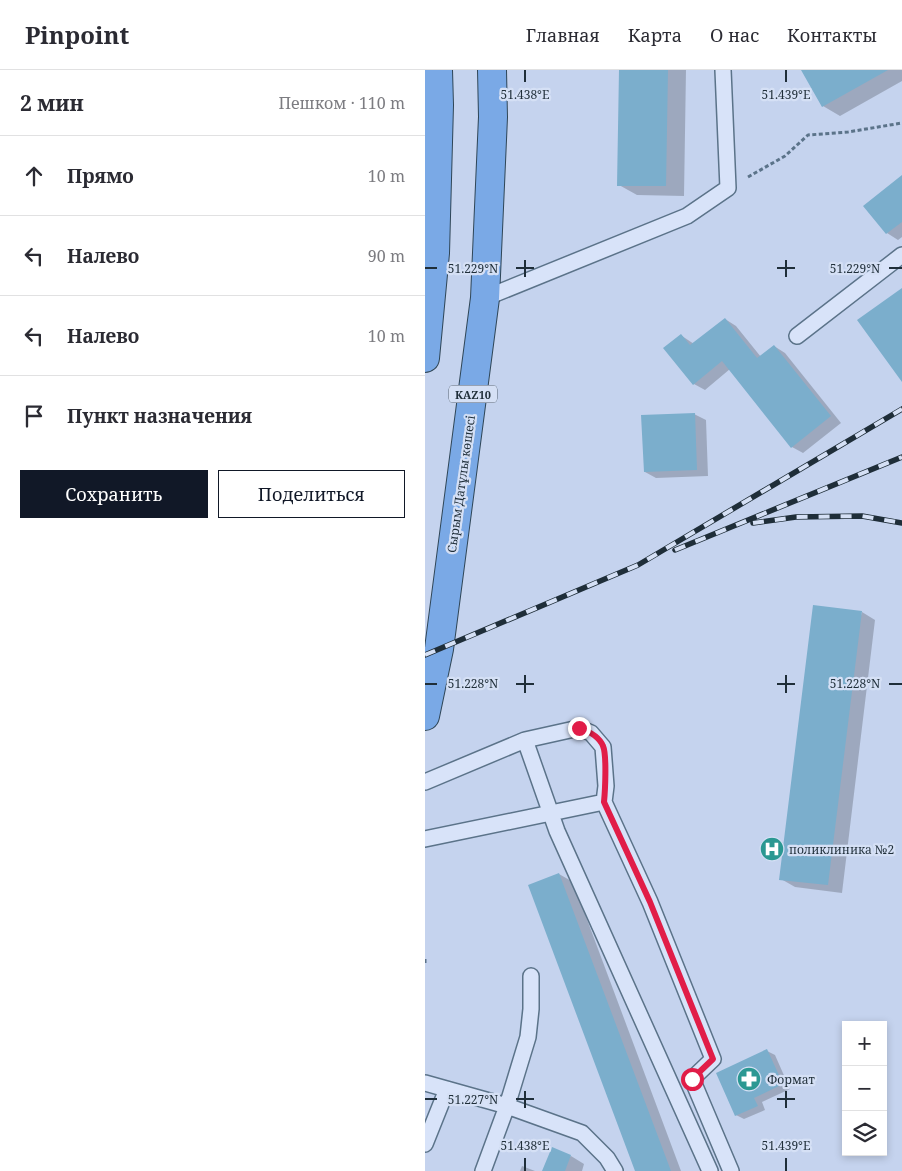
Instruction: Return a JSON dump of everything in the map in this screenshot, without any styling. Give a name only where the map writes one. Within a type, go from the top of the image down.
[{"type":"highway","points":[[425,358],[435,254],[439,105],[438,70]]},
{"type":"highway","name":"Сырым Датұлы көшесі","points":[[425,716],[439,649],[485,298],[493,117],[492,70]]},
{"type":"lane","points":[[485,298],[687,216],[728,188],[723,70]]},
{"type":"lane","points":[[797,336],[902,255]]},
{"type":"lane","points":[[425,782],[525,740],[579,728],[591,732],[603,747],[606,786],[604,802],[650,902],[713,1059],[692,1079],[731,1171]]},
{"type":"lane","points":[[525,740],[569,858],[710,1171]]},
{"type":"lane","points":[[425,839],[604,802]]},
{"type":"lane","points":[[483,1171],[507,1106],[528,1037],[531,1009],[531,976]]},
{"type":"lane","points":[[425,1083],[507,1106],[582,1134],[607,1158],[615,1171]]},
{"type":"lane","points":[[425,1144],[447,1089]]},
{"type":"path","points":[[728,188],[785,156],[808,136],[848,132],[902,123]]},
{"type":"path","points":[[425,959],[425,964]]},
{"type":"building","points":[[619,70],[668,70],[666,186],[617,186]]},
{"type":"building","points":[[801,70],[888,70],[822,107]]},
{"type":"building","points":[[902,175],[902,222],[886,234],[863,206]]},
{"type":"building","points":[[902,288],[902,382],[857,320]]},
{"type":"building","points":[[725,318],[757,358],[774,345],[831,416],[791,448],[722,361],[693,385],[663,348],[681,334],[690,345]]},
{"type":"building","points":[[695,413],[697,470],[644,472],[641,415]]},
{"type":"building","points":[[813,605],[862,611],[828,885],[779,880]]},
{"type":"building","points":[[559,873],[671,1171],[635,1171],[528,885]]},
{"type":"building","name":"Формат","points":[[767,1049],[783,1084],[754,1098],[758,1106],[735,1116],[716,1073]]},
{"type":"building","points":[[552,1147],[571,1155],[565,1171],[542,1171]]},
{"type":"railway","points":[[425,655],[638,565],[902,409]]},
{"type":"railway","points":[[675,550],[902,457]]},
{"type":"railway","points":[[753,523],[796,517],[862,516],[902,523]]},
{"type":"place","name":"поликлиника №2","points":[[772,849]]},
{"type":"place","name":"Формат","points":[[749,1079]]},
{"type":"route","points":[[579,728],[591,732],[603,747],[606,786],[604,802],[650,902],[713,1059],[692,1079]]}]
